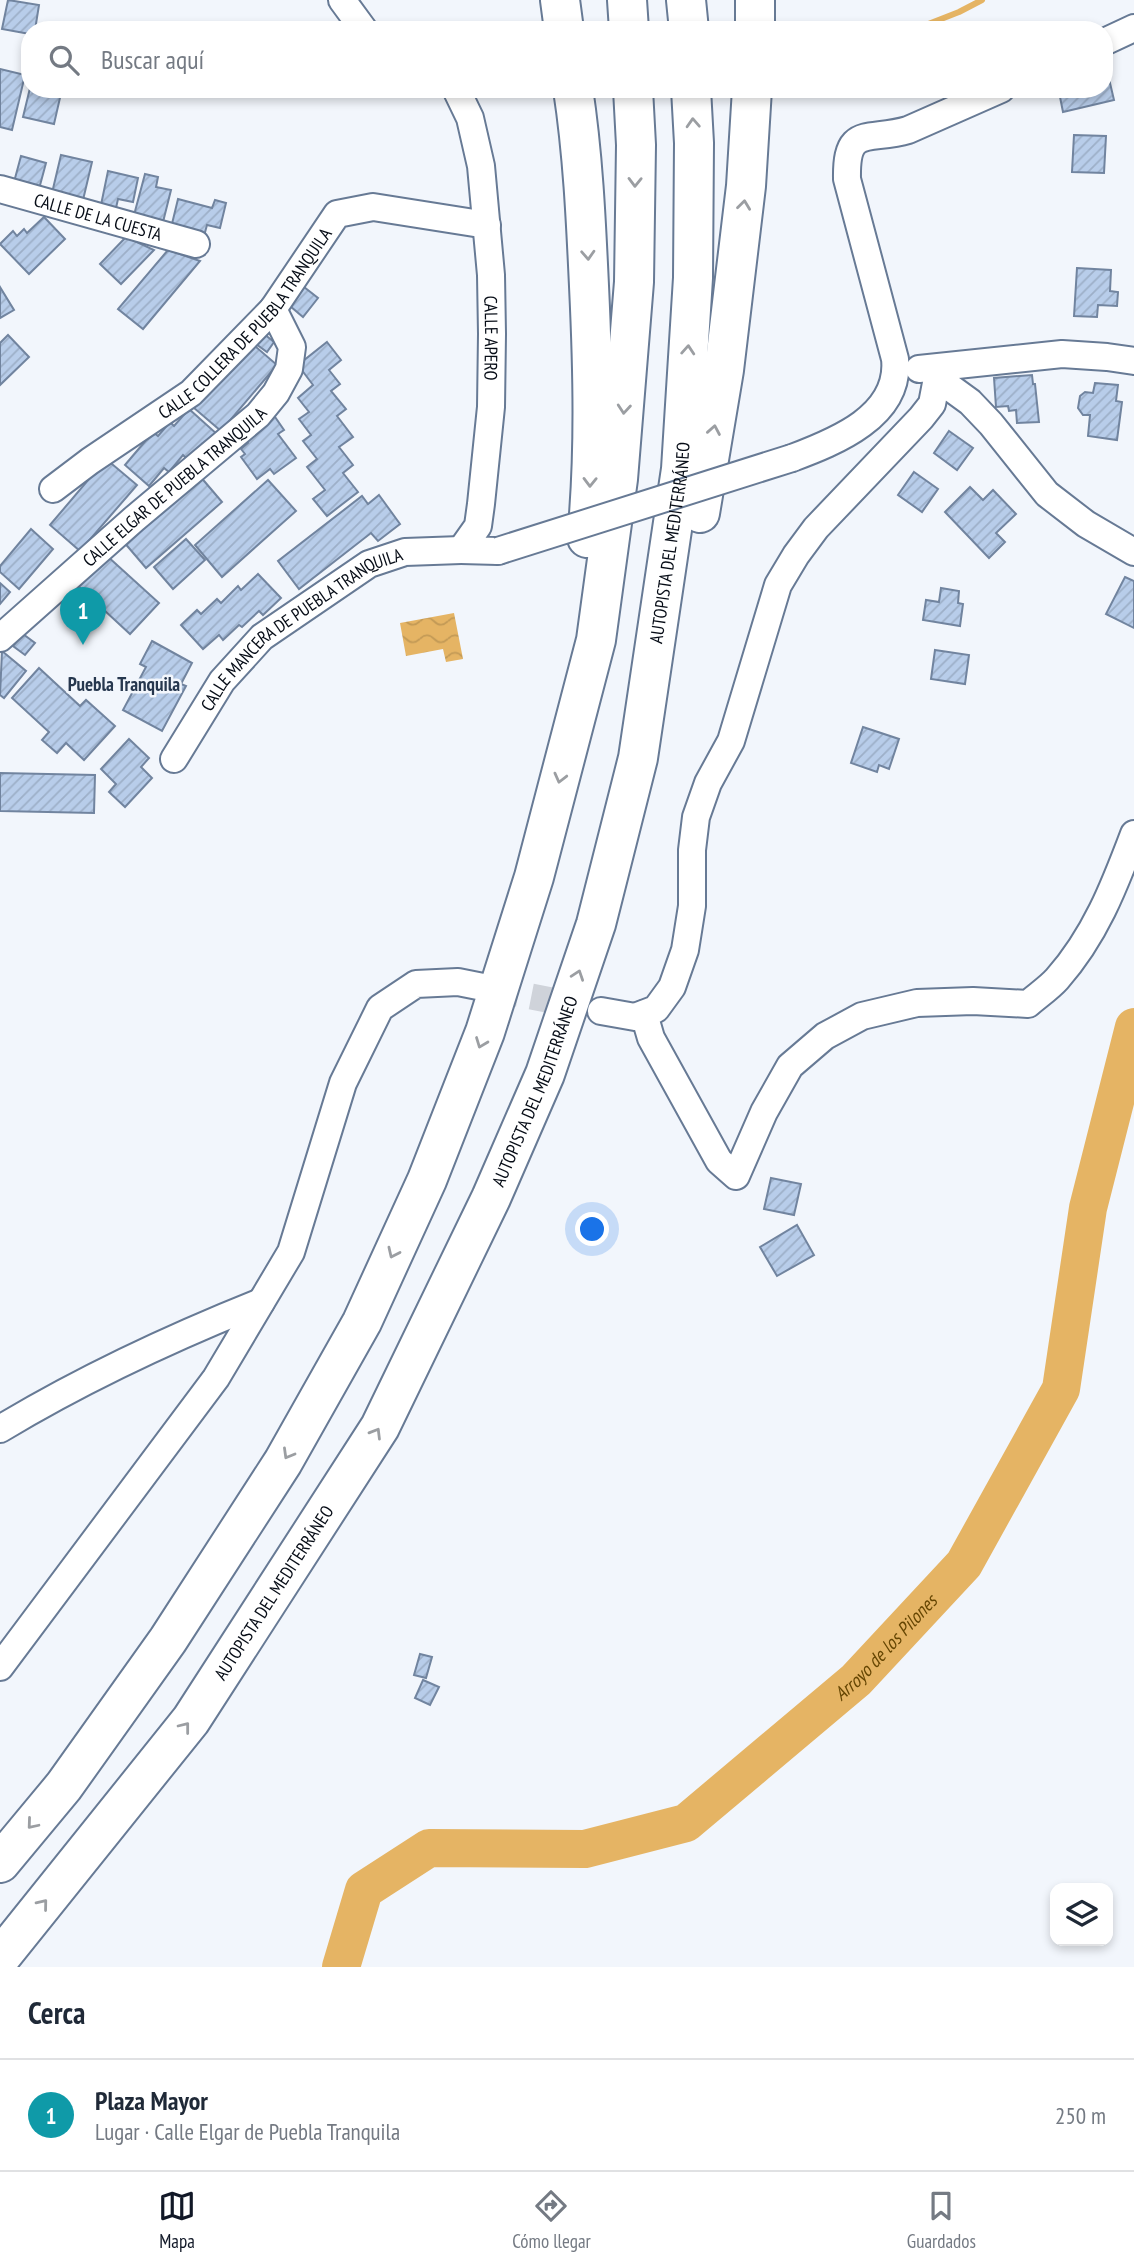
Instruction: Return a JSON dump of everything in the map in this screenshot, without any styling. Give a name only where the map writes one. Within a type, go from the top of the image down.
[{"type":"highway","points":[[560,0],[563,21]]},
{"type":"highway","points":[[627,0],[628,21]]},
{"type":"highway","points":[[686,0],[688,21]]},
{"type":"highway","points":[[755,0],[755,21]]},
{"type":"highway","points":[[574,98],[587,223],[593,369],[590,507],[578,638],[577,712]]},
{"type":"highway","points":[[0,1863],[64,1786],[168,1640],[284,1462],[362,1322],[427,1180],[485,1032],[534,877],[596,640],[618,479],[634,282],[636,145],[633,98]]},
{"type":"highway","name":"AUTOPISTA DEL MEDITERRÁNEO","points":[[0,1958],[191,1720],[380,1427],[491,1198],[545,1074],[596,924],[638,758],[681,469],[693,278],[694,143],[692,98]]},
{"type":"highway","points":[[638,758],[664,693],[672,660],[724,370],[746,186],[751,98]]},
{"type":"street","points":[[342,0],[357,21]]},
{"type":"street","points":[[1113,38],[1134,28]]},
{"type":"street","name":"CALLE APERO","points":[[460,98],[470,118],[481,166],[492,334],[491,407],[478,526],[461,550]]},
{"type":"street","points":[[461,550],[498,551],[792,458],[833,443],[868,419],[884,402],[896,371],[847,179],[851,147],[857,138],[891,135],[908,130],[981,98]]},
{"type":"street","name":"CALLE DE LA CUESTA","points":[[0,189],[196,244]]},
{"type":"street","name":"CALLE COLLERA DE PUEBLA TRANQUILA","points":[[53,489],[191,393],[273,309],[337,214],[373,207],[486,225]]},
{"type":"street","name":"CALLE ELGAR DE PUEBLA TRANQUILA","points":[[0,638],[134,519],[258,415],[276,393],[289,369],[292,347],[273,309]]},
{"type":"street","points":[[896,371],[935,373],[1062,354],[1134,361]]},
{"type":"street","points":[[935,373],[970,402],[991,424],[1047,494],[1086,524],[1134,552]]},
{"type":"street","points":[[601,1011],[635,1017],[644,1014],[656,1009],[672,986],[685,950],[692,906],[692,850],[696,817],[708,783],[731,741],[778,586],[816,528],[932,404],[935,373]]},
{"type":"street","name":"CALLE MANCERA DE PUEBLA TRANQUILA","points":[[174,759],[222,681],[262,637],[369,564],[405,552],[461,550]]},
{"type":"street","points":[[644,1014],[651,1038],[719,1161],[736,1176],[764,1112],[790,1066],[825,1036],[862,1016],[917,1003],[973,1001],[1028,1004],[1056,980],[1095,927],[1109,901],[1134,834]]},
{"type":"street","points":[[0,1667],[216,1378],[291,1252],[343,1083],[380,1008],[416,984],[458,982],[493,989]]},
{"type":"street","points":[[0,1429],[41,1404],[179,1335],[261,1302]]},
{"type":"water","points":[[454,613],[463,659],[446,662],[443,649],[406,656],[400,623]]},
{"type":"building","points":[[8,0],[39,5],[36,21],[21,21],[21,32],[2,29]]},
{"type":"building","points":[[0,69],[21,74],[21,92],[12,130],[0,127]]},
{"type":"building","points":[[1113,96],[1114,100],[1063,112],[1060,98],[1113,98]]},
{"type":"building","points":[[28,98],[60,98],[54,124],[23,117]]},
{"type":"building","points":[[1074,135],[1106,136],[1104,173],[1072,172]]},
{"type":"building","points":[[61,155],[92,162],[83,200],[52,193]]},
{"type":"building","points":[[21,156],[46,163],[39,189],[14,182]]},
{"type":"building","points":[[108,171],[138,178],[133,202],[118,199],[116,208],[101,205]]},
{"type":"building","points":[[145,174],[158,177],[156,187],[171,190],[163,222],[134,215]]},
{"type":"building","points":[[178,199],[212,208],[215,200],[226,203],[220,228],[207,225],[204,236],[171,228]]},
{"type":"building","points":[[44,217],[65,239],[29,274],[0,244],[13,231],[17,236],[24,229],[27,233]]},
{"type":"building","points":[[126,237],[154,250],[121,284],[100,264]]},
{"type":"building","points":[[168,250],[200,261],[143,329],[118,309]]},
{"type":"building","points":[[1077,268],[1111,270],[1110,291],[1118,292],[1117,306],[1098,305],[1097,317],[1074,316]]},
{"type":"building","points":[[0,287],[14,310],[0,318]]},
{"type":"building","points":[[304,287],[318,298],[303,317],[290,306]]},
{"type":"building","points":[[264,334],[274,342],[267,352],[256,344]]},
{"type":"building","points":[[8,335],[29,357],[0,385],[0,343]]},
{"type":"building","points":[[249,341],[277,365],[221,431],[194,408]]},
{"type":"building","points":[[327,342],[341,360],[329,370],[340,384],[331,391],[346,409],[337,416],[353,437],[339,447],[353,465],[343,473],[358,492],[327,516],[313,499],[325,490],[307,467],[317,459],[303,441],[311,435],[299,419],[309,412],[298,398],[313,385],[298,365]]},
{"type":"building","points":[[1032,375],[1039,422],[1017,423],[1016,410],[1009,411],[1008,406],[996,407],[994,378]]},
{"type":"building","points":[[1095,383],[1118,385],[1116,401],[1122,402],[1117,440],[1088,436],[1090,415],[1083,415],[1078,408],[1080,396],[1085,392],[1093,393]]},
{"type":"building","points":[[189,409],[218,435],[207,448],[202,444],[188,460],[183,455],[169,472],[164,468],[149,486],[125,465],[153,432],[158,436],[170,422],[174,426]]},
{"type":"building","points":[[273,414],[284,430],[278,434],[296,458],[274,474],[270,469],[257,479],[241,457],[245,454],[241,449],[248,443],[243,437]]},
{"type":"building","points":[[949,431],[973,448],[957,470],[934,453]]},
{"type":"building","points":[[106,459],[137,485],[80,551],[50,525]]},
{"type":"building","points":[[914,472],[938,489],[922,512],[898,495]]},
{"type":"building","points":[[199,475],[222,502],[146,568],[123,541]]},
{"type":"building","points":[[268,480],[296,511],[222,577],[195,545]]},
{"type":"building","points":[[970,487],[983,500],[993,490],[1016,514],[996,533],[1005,542],[989,558],[945,512]]},
{"type":"building","points":[[379,495],[400,524],[378,541],[371,533],[299,589],[278,561],[362,496],[368,504]]},
{"type":"building","points":[[31,529],[53,549],[19,589],[0,572],[0,566]]},
{"type":"building","points":[[186,539],[205,560],[173,589],[154,567]]},
{"type":"building","points":[[106,555],[159,603],[130,634],[78,586]]},
{"type":"building","points":[[258,574],[281,598],[263,615],[259,611],[223,640],[219,635],[203,649],[181,625],[197,610],[201,614],[217,599],[221,603],[238,586],[241,590]]},
{"type":"building","points":[[1125,577],[1134,581],[1134,628],[1106,614]]},
{"type":"building","points":[[0,583],[10,592],[0,604]]},
{"type":"building","points":[[941,588],[959,591],[958,603],[963,604],[960,626],[923,620],[926,600],[939,602]]},
{"type":"building","points":[[23,634],[35,643],[25,655],[13,646]]},
{"type":"building","points":[[152,641],[192,663],[181,684],[186,686],[162,731],[123,710],[146,667],[140,664]]},
{"type":"building","points":[[935,650],[969,655],[965,684],[931,679]]},
{"type":"building","points":[[2,651],[26,671],[4,698],[0,695]]},
{"type":"building","points":[[39,668],[80,706],[86,700],[115,726],[84,760],[66,743],[57,753],[42,740],[49,732],[12,698]]},
{"type":"building","points":[[863,727],[899,739],[889,769],[879,765],[877,772],[851,763]]},
{"type":"building","points":[[129,739],[149,758],[141,767],[152,778],[125,807],[109,792],[116,784],[101,769]]},
{"type":"building","points":[[0,773],[95,775],[94,813],[0,811]]},
{"type":"building","points":[[771,1178],[801,1184],[794,1215],[764,1209]]},
{"type":"building","points":[[797,1225],[814,1255],[777,1276],[760,1247]]},
{"type":"building","points":[[420,1654],[432,1657],[426,1678],[414,1675]]},
{"type":"building","points":[[423,1680],[439,1687],[430,1705],[415,1698]]},
{"type":"waterway","points":[[936,21],[982,0]]},
{"type":"waterway","name":"Arroyo de los Pilones","points":[[341,1967],[364,1890],[429,1848],[585,1849],[686,1823],[856,1680],[964,1564],[1061,1389],[1088,1208],[1134,1027]]},
{"type":"waterway","name":"Arroyo de los Pilones","points":[[335,1967],[340,1965]]},
{"type":"tunnel","points":[[493,989],[584,1007]]},
{"type":"place","name":"Plaza Mayor","points":[[83,645]]},
{"type":"district","name":"Puebla Tranquila","points":[[124,684]]}]
